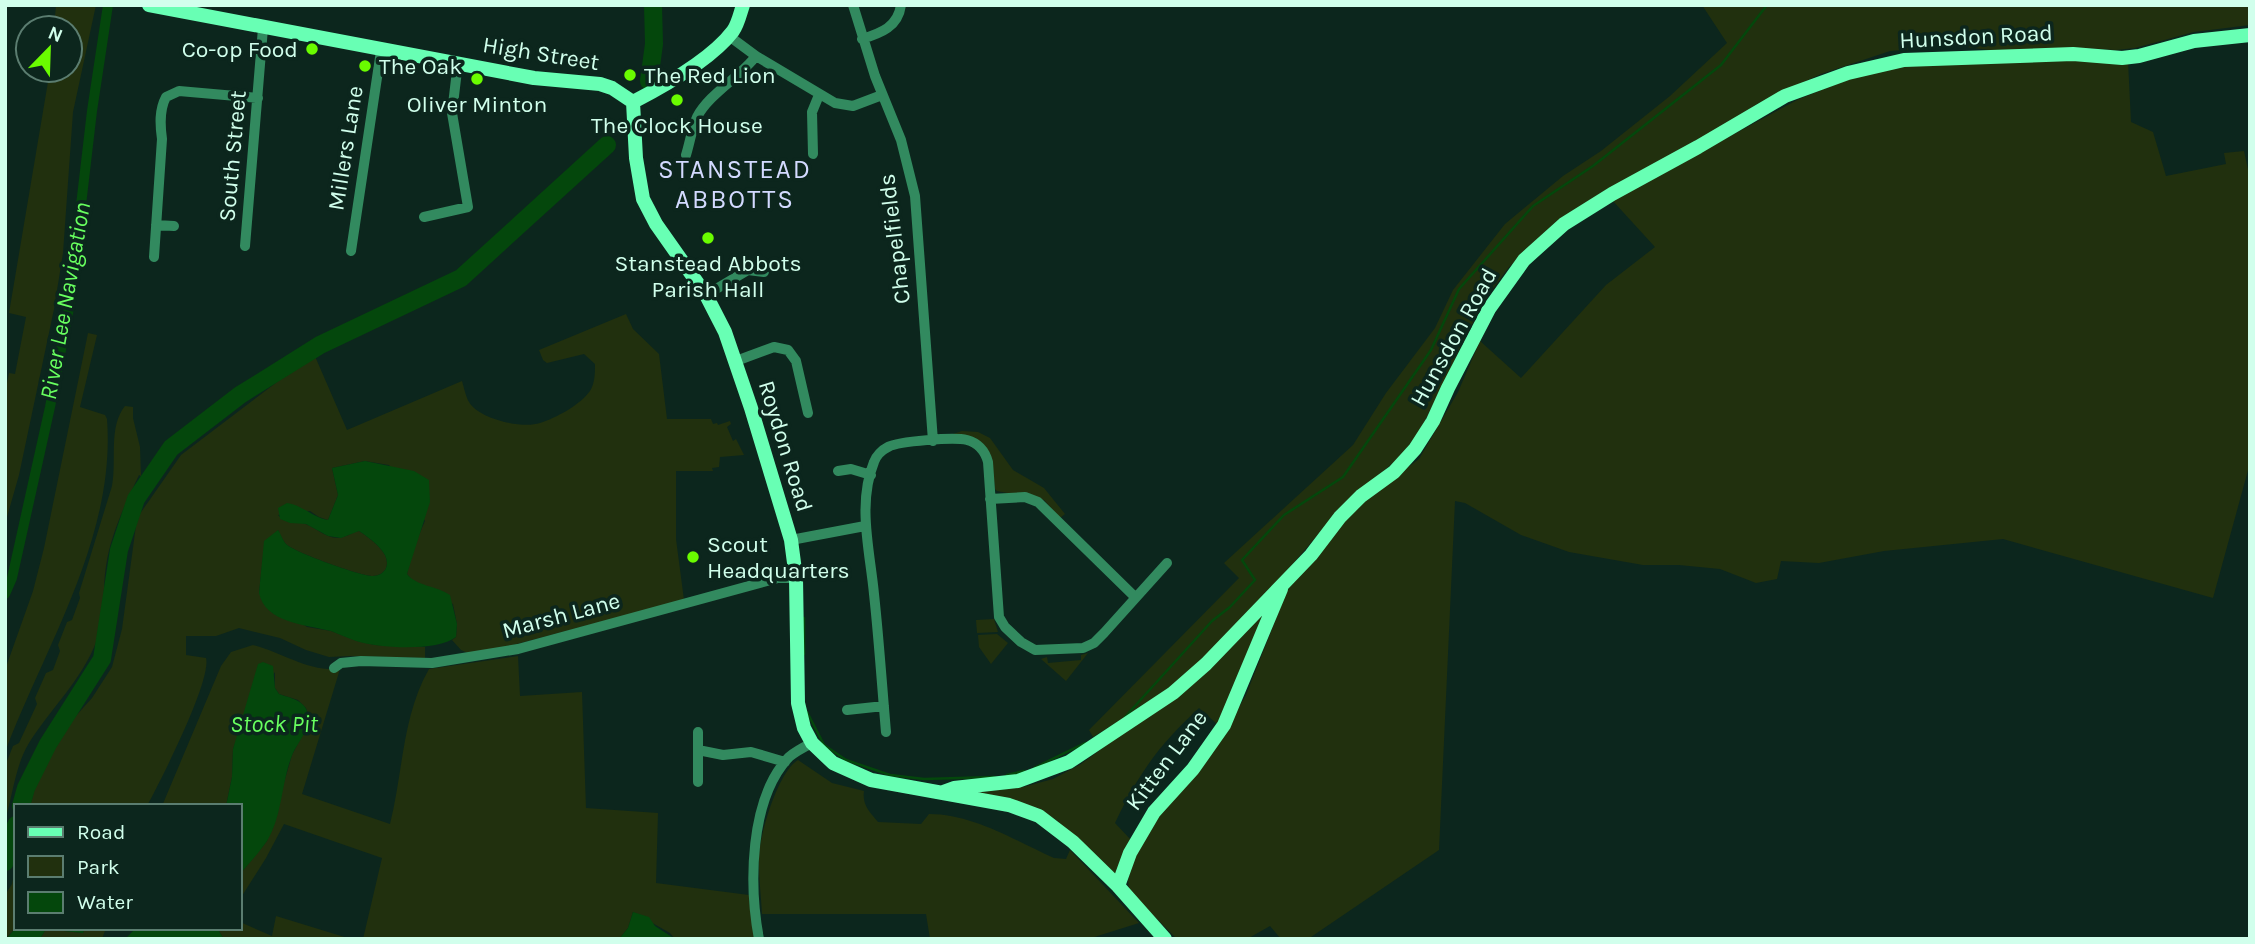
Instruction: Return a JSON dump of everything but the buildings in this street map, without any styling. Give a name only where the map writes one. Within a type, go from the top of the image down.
[{"type":"main road","name":"High Street","points":[[149,5],[381,51],[458,62],[534,78],[606,86],[633,102]]},
{"type":"main road","points":[[633,102],[678,77],[729,36],[738,23],[743,5]]},
{"type":"main road","name":"Hunsdon Road","points":[[943,792],[1018,781],[1069,762],[1173,693],[1206,664],[1311,555],[1340,517],[1361,496],[1394,472],[1415,449],[1433,421],[1489,309],[1524,260],[1564,224],[1612,194],[1785,96],[1848,73],[1904,60],[2073,54],[2130,57],[2205,39],[2250,35]]},
{"type":"main road","name":"Roydon Road","points":[[633,102],[635,158],[643,199],[662,233],[706,295],[725,332],[791,540],[796,579],[798,703],[804,728],[812,743]]},
{"type":"main road","name":"Kitten Lane","points":[[1118,886],[1130,853],[1154,812],[1193,769],[1224,725],[1283,584]]},
{"type":"main road","points":[[812,743],[833,762],[856,774],[884,783],[1020,807],[1039,816],[1064,834],[1118,886],[1165,939]]},
{"type":"street","name":"Chapelfields","points":[[853,5],[862,39],[901,140],[915,196],[933,441]]},
{"type":"street","points":[[862,39],[881,33],[891,26],[900,14],[901,5]]},
{"type":"street","name":"South Street","points":[[245,246],[264,29]]},
{"type":"street","points":[[729,36],[756,56],[835,103],[859,105],[882,95]]},
{"type":"street","name":"Millers Lane","points":[[351,251],[381,51]]},
{"type":"street","points":[[686,155],[697,117],[756,56]]},
{"type":"street","points":[[424,218],[468,206],[452,113],[458,62]]},
{"type":"street","points":[[154,257],[161,117],[166,97],[179,91],[258,97]]},
{"type":"street","points":[[813,154],[812,112],[819,94]]},
{"type":"street","points":[[156,225],[174,226]]},
{"type":"street","points":[[706,295],[748,270],[764,272]]},
{"type":"street","points":[[736,361],[774,347],[788,350],[796,361],[808,413]]},
{"type":"street","points":[[886,732],[872,572],[865,526],[866,503],[875,459],[887,447],[964,440],[983,450],[988,462],[999,617],[1005,627],[1030,648],[1044,651],[1089,646],[1104,634],[1167,563]]},
{"type":"street","points":[[838,471],[851,470],[871,475]]},
{"type":"street","points":[[990,499],[1025,497],[1038,502],[1135,597]]},
{"type":"street","points":[[791,540],[865,526]]},
{"type":"street","name":"Marsh Lane","points":[[334,668],[341,663],[361,661],[432,663],[519,649],[778,578],[796,579]]},
{"type":"street","points":[[847,710],[884,706]]},
{"type":"street","points":[[698,732],[698,782]]},
{"type":"street","points":[[759,939],[752,883],[755,845],[764,805],[785,762],[812,743]]},
{"type":"street","points":[[698,750],[723,755],[746,752],[785,762]]},
{"type":"green space","points":[[56,5],[96,5],[84,61],[84,14],[55,14]]},
{"type":"green space","points":[[1702,5],[2250,5],[2250,25],[2194,32],[2135,48],[2116,50],[2084,48],[2007,52],[1956,46],[1890,51],[1821,74],[1757,104],[1711,135],[1551,228],[1509,267],[1487,297],[1418,434],[1403,454],[1340,509],[1272,588],[1200,662],[1168,691],[1093,737],[1089,730],[1239,578],[1224,563],[1353,445],[1386,393],[1435,328],[1453,290],[1505,224],[1563,176],[1601,151],[1670,96],[1727,43]]},
{"type":"green space","points":[[2066,59],[2128,61],[2131,122],[2153,132],[2166,176],[2226,164],[2224,153],[2244,151],[2250,179],[2250,463],[2213,598],[2003,539],[1884,551],[1819,563],[1781,561],[1777,579],[1756,583],[1720,569],[1643,565],[1569,552],[1521,535],[1465,503],[1455,501],[1439,850],[1308,939],[1281,939],[1270,926],[1247,939],[1177,939],[1129,891],[1128,880],[1134,856],[1147,830],[1224,733],[1246,695],[1287,591],[1296,576],[1355,507],[1419,459],[1458,392],[1480,341],[1521,378],[1606,285],[1655,247],[1612,200],[1799,99],[1857,76],[1901,66]]},
{"type":"green space","points":[[48,84],[79,84],[73,112],[63,253],[54,309],[19,475],[5,524],[5,393],[9,373],[15,374],[26,317],[9,313]]},
{"type":"green space","points":[[626,314],[633,329],[659,354],[667,419],[711,419],[713,424],[718,425],[730,421],[731,424],[727,427],[733,441],[736,439],[744,455],[720,457],[719,467],[712,468],[713,471],[676,471],[676,539],[684,600],[505,647],[468,653],[452,640],[456,637],[457,624],[453,604],[412,580],[407,574],[412,551],[425,521],[389,465],[365,461],[332,468],[338,495],[328,520],[310,511],[278,515],[286,521],[302,523],[333,537],[341,538],[359,531],[383,552],[387,562],[385,570],[373,576],[328,563],[292,548],[285,543],[278,530],[263,557],[259,593],[307,627],[331,631],[375,645],[425,647],[425,658],[329,657],[280,638],[239,628],[216,636],[186,636],[186,655],[206,658],[206,670],[184,731],[148,804],[31,804],[43,759],[56,738],[92,698],[112,667],[122,629],[137,518],[181,455],[314,354],[347,430],[462,381],[469,402],[491,418],[523,425],[540,423],[567,410],[586,396],[593,385],[595,364],[584,354],[547,363],[539,350]]},
{"type":"green space","points":[[88,333],[97,335],[80,407],[105,415],[107,419],[107,463],[100,506],[74,590],[5,752],[5,670],[33,591],[44,548]]},
{"type":"green space","points":[[125,406],[133,407],[140,447],[141,476],[139,475],[111,542],[100,631],[83,668],[24,752],[5,820],[5,766],[37,704],[35,698],[46,673],[53,670],[60,651],[58,645],[80,598],[79,593],[112,486],[116,424]]},
{"type":"green space","points":[[962,431],[978,432],[990,438],[1013,470],[1044,488],[1065,514],[1060,518],[1044,500],[997,491],[992,461],[953,434]]},
{"type":"green space","points":[[1271,601],[1217,724],[1199,708],[1161,748],[1132,789],[1115,823],[1131,840],[1117,879],[1055,819],[1038,810],[974,793],[1023,787],[1053,779],[1081,764],[1124,732]]},
{"type":"green space","points":[[994,619],[998,632],[977,633],[976,620]]},
{"type":"green space","points":[[997,634],[1008,643],[991,664],[979,647],[978,635]]},
{"type":"green space","points":[[253,645],[317,668],[340,669],[302,794],[390,824],[408,725],[420,687],[429,669],[518,656],[520,696],[582,692],[586,808],[658,813],[656,883],[749,895],[755,939],[675,939],[670,933],[633,912],[628,928],[619,939],[363,939],[382,858],[284,824],[242,896],[242,872],[267,841],[292,755],[309,717],[306,708],[298,700],[279,694],[275,688],[275,672],[241,727],[233,749],[232,777],[226,804],[163,804],[221,666],[231,652]]},
{"type":"green space","points":[[1088,653],[1066,681],[1041,659],[1047,657],[1048,663],[1081,660],[1081,655]]},
{"type":"green space","points":[[798,760],[832,783],[864,791],[865,804],[878,822],[921,824],[929,814],[945,815],[993,829],[1054,858],[1066,859],[1070,850],[1139,923],[1088,939],[930,939],[926,914],[762,914],[759,861],[763,831],[777,789]]},
{"type":"green space","points":[[14,874],[14,930],[5,939],[5,895],[12,884]]},
{"type":"green space","points":[[276,916],[351,939],[224,939],[218,930],[242,930],[242,923],[272,936]]},
{"type":"green space","points":[[45,930],[83,933],[84,930],[105,930],[102,939],[40,939]]},
{"type":"water","points":[[365,461],[414,471],[429,480],[430,502],[407,574],[416,581],[450,595],[457,624],[456,637],[447,642],[422,647],[392,647],[366,643],[288,621],[269,611],[263,603],[259,593],[264,541],[278,530],[285,543],[292,548],[328,563],[373,576],[385,570],[387,562],[383,552],[359,531],[341,538],[328,536],[306,524],[280,519],[278,508],[287,503],[328,520],[338,495],[332,468]]},
{"type":"water","name":"Stock Pit","points":[[263,662],[273,666],[275,688],[279,694],[304,706],[309,719],[289,764],[272,831],[242,872],[242,804],[226,804],[232,777],[233,749],[258,664]]},
{"type":"water","points":[[633,912],[649,917],[655,926],[675,939],[619,939],[628,928]]},
{"type":"water","points":[[14,930],[45,930],[40,939],[6,939]]},
{"type":"water","points":[[55,930],[84,930],[83,933]]},
{"type":"water","points":[[134,930],[218,930],[224,939],[125,939]]},
{"type":"waterway","name":"River Lee Navigation","points":[[5,594],[12,578],[69,308],[92,111],[108,5]]},
{"type":"waterway","points":[[649,81],[654,44],[653,5]]},
{"type":"waterway","points":[[1125,717],[1212,621],[1230,607],[1255,580],[1242,560],[1284,515],[1343,477],[1431,350],[1459,289],[1533,206],[1593,166],[1721,65],[1767,5]]},
{"type":"waterway","points":[[22,804],[26,788],[48,744],[102,659],[119,550],[136,499],[171,448],[240,395],[320,345],[461,278],[607,145]]},
{"type":"waterway","points":[[804,618],[804,654]]},
{"type":"waterway","points":[[807,712],[824,745],[846,760],[890,775],[924,779],[994,777]]},
{"type":"waterway","points":[[1034,768],[1085,743]]},
{"type":"waterway","points":[[1007,775],[1024,771]]},
{"type":"waterway","points":[[5,862],[14,832]]},
{"type":"place","name":"Co-op Food","points":[[312,49]]},
{"type":"place","name":"The Oak","points":[[365,66]]},
{"type":"place","name":"The Red Lion","points":[[630,75]]},
{"type":"place","name":"Oliver Minton","points":[[477,79]]},
{"type":"place","name":"The Clock House","points":[[677,100]]},
{"type":"place","name":"Stanstead Abbots Parish Hall","points":[[708,238]]},
{"type":"place","name":"Scout Headquarters","points":[[693,557]]},
{"type":"district","name":"STANSTEAD ABBOTTS","points":[[735,184]]}]
